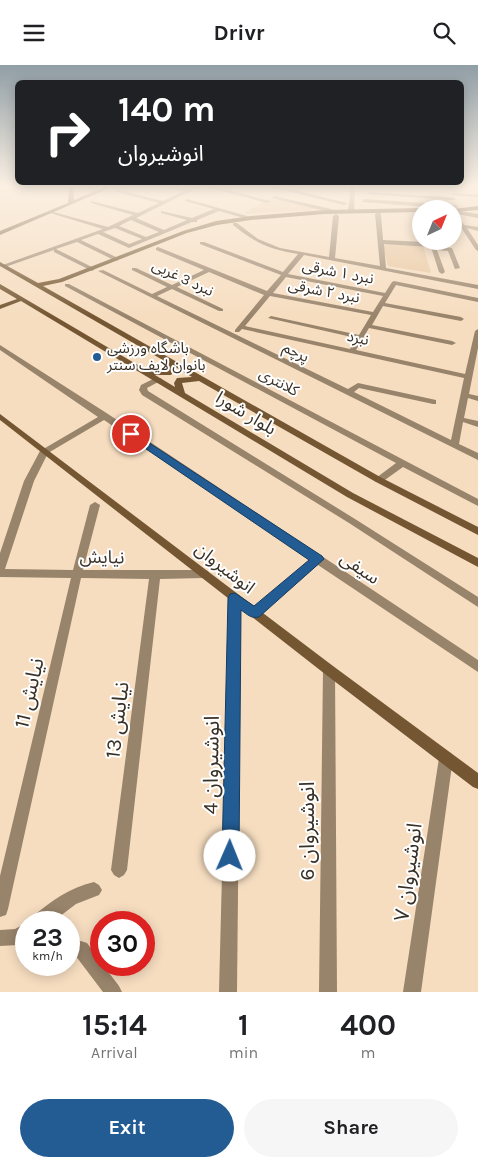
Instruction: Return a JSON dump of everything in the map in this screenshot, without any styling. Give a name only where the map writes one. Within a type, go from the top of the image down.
[{"type":"street","points":[[1,266],[104,230]]},
{"type":"street","points":[[125,230],[147,239]]},
{"type":"street","points":[[160,230],[164,232]]},
{"type":"street","points":[[98,232],[129,246],[169,230]]},
{"type":"street","points":[[54,294],[64,283],[92,269],[190,230]]},
{"type":"street","points":[[38,285],[64,283],[209,230]]},
{"type":"street","points":[[243,230],[256,240],[279,249],[478,287]]},
{"type":"street","points":[[332,259],[335,230]]},
{"type":"street","points":[[380,230],[383,269]]},
{"type":"street","points":[[465,230],[478,247]]},
{"type":"street","points":[[381,242],[412,243]]},
{"type":"street","points":[[80,243],[116,259]]},
{"type":"street","name":"نبرد ۱ شرقی","points":[[202,243],[285,275],[387,295]]},
{"type":"street","name":"نبرد ۲ شرقی","points":[[158,249],[268,294],[375,314]]},
{"type":"street","points":[[434,250],[442,272]]},
{"type":"street","points":[[450,250],[457,268]]},
{"type":"street","points":[[56,251],[92,269]]},
{"type":"street","points":[[232,336],[302,254]]},
{"type":"street","name":"بلوار شورا","points":[[1,266],[54,294],[379,480],[478,531]]},
{"type":"street","name":"نبرد 3 غربی","points":[[134,269],[221,310]]},
{"type":"street","points":[[152,296],[209,270]]},
{"type":"street","name":"پرچم","points":[[101,271],[478,457]]},
{"type":"street","name":"کلانتری","points":[[64,283],[478,503]]},
{"type":"street","points":[[352,351],[394,283],[478,300]]},
{"type":"street","name":"بلوار شورا","points":[[0,286],[350,495],[478,563]]},
{"type":"street","points":[[0,307],[22,299]]},
{"type":"street","points":[[381,304],[461,319]]},
{"type":"street","points":[[271,318],[360,337]]},
{"type":"street","points":[[368,325],[452,343]]},
{"type":"street","name":"نبرد","points":[[240,327],[468,377]]},
{"type":"street","points":[[454,445],[468,377],[475,364],[478,335]]},
{"type":"street","name":"سیفی","points":[[0,347],[478,667]]},
{"type":"street","points":[[140,369],[157,374],[168,373],[171,370],[165,359]]},
{"type":"street","points":[[180,393],[178,386],[180,379],[201,379]]},
{"type":"street","points":[[158,380],[144,387],[143,390],[352,521],[478,603]]},
{"type":"street","points":[[348,393],[358,385],[433,402]]},
{"type":"street","points":[[465,395],[478,399]]},
{"type":"street","name":"انوشیروان","points":[[0,417],[329,671],[478,782]]},
{"type":"street","points":[[0,571],[30,481],[44,451],[105,417]]},
{"type":"street","points":[[460,419],[478,424]]},
{"type":"street","points":[[379,480],[403,463]]},
{"type":"street","name":"نیایش 11","points":[[0,909],[77,574],[95,505]]},
{"type":"street","points":[[255,613],[318,559]]},
{"type":"street","name":"نیایش","points":[[0,571],[77,574],[204,574]]},
{"type":"street","name":"نیایش 13","points":[[119,870],[155,575]]},
{"type":"street","name":"انوشیروان 4","points":[[228,992],[235,598]]},
{"type":"street","name":"انوشیروان 6","points":[[328,992],[329,671]]},
{"type":"street","name":"انوشیروان ۷","points":[[412,992],[446,758]]},
{"type":"street","points":[[52,911],[62,902],[80,893],[94,890]]},
{"type":"street","points":[[0,938],[15,937]]},
{"type":"street","points":[[81,949],[113,992]]},
{"type":"shaded area","points":[[389,243],[412,244],[412,250],[424,250],[431,273],[388,266],[383,246]]},
{"type":"place","name":"باشگاه ورزشی بانوان لایف سنتر","points":[[97,357]]},
{"type":"route","points":[[131,434],[318,559],[255,613],[235,598],[230,856]]}]
